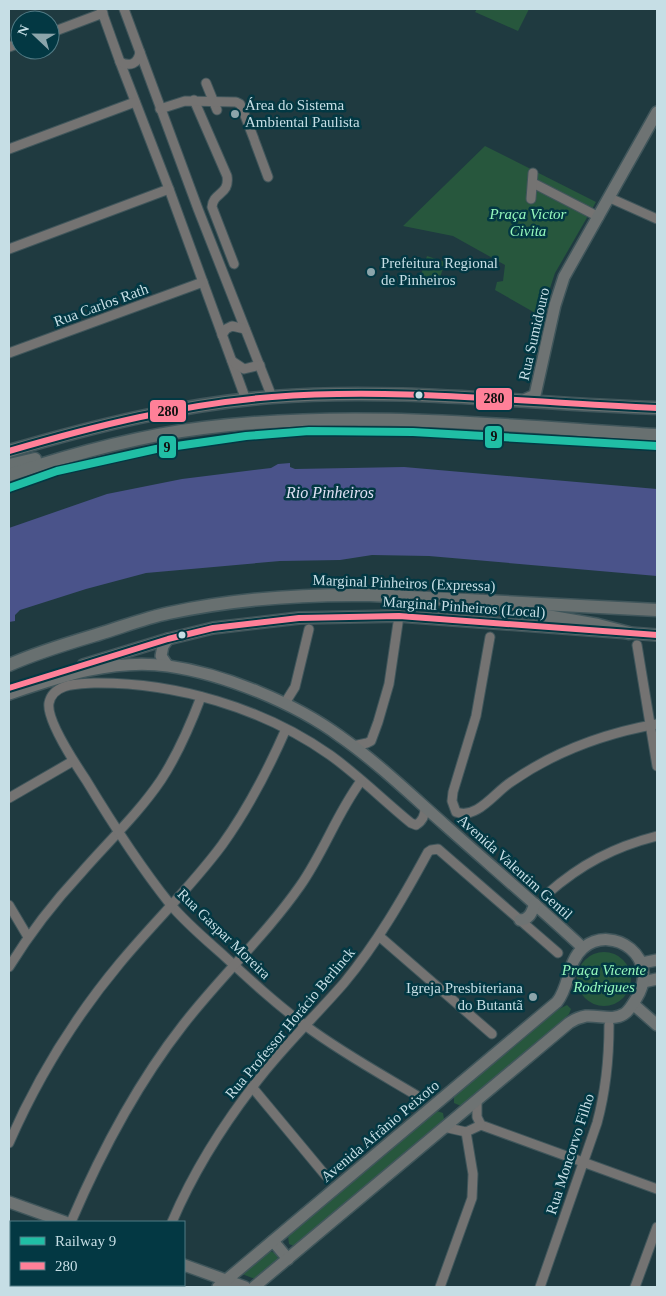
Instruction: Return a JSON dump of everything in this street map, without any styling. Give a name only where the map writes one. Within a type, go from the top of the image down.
[{"type":"highway","points":[[9,451],[66,434],[153,414],[272,397],[352,394],[524,400],[657,408]]},
{"type":"highway","points":[[9,475],[65,456],[172,433],[239,424],[328,420],[412,420],[657,435]]},
{"type":"highway","points":[[9,465],[38,458],[65,456]]},
{"type":"highway","name":"Marginal Pinheiros (Expressa)","points":[[9,665],[76,641],[168,614],[230,603],[275,598],[370,595],[657,610]]},
{"type":"highway","points":[[461,600],[598,625],[629,633]]},
{"type":"main road","name":"Rua Sumidouro","points":[[524,400],[535,395],[555,305],[564,277],[657,112]]},
{"type":"main road","name":"Marginal Pinheiros (Local)","points":[[9,688],[168,639],[213,628],[299,618],[399,616],[657,636]]},
{"type":"main road","points":[[167,665],[161,656],[163,646],[168,639]]},
{"type":"main road","name":"Avenida Valentim Gentil","points":[[9,694],[94,669],[130,665],[167,665],[222,679],[285,703],[340,736],[353,746],[426,808],[583,948]]},
{"type":"main road","points":[[520,920],[524,920],[530,915],[535,904]]},
{"type":"main road","points":[[254,1287],[566,1025],[578,1018],[591,1016],[617,1017],[625,1014],[633,1004],[644,982],[642,963],[636,952],[615,942],[601,941],[583,948]]},
{"type":"main road","name":"Avenida Afrânio Peixoto","points":[[222,1284],[544,1013],[562,996],[574,960],[583,948]]},
{"type":"main road","points":[[642,963],[657,960]]},
{"type":"main road","points":[[644,982],[657,979]]},
{"type":"main road","points":[[633,1004],[657,1025]]},
{"type":"main road","points":[[9,1202],[62,1221]]},
{"type":"main road","points":[[273,1241],[288,1259]]},
{"type":"main road","points":[[185,1266],[222,1284],[245,1287]]},
{"type":"street","points":[[124,9],[160,108],[272,397]]},
{"type":"street","points":[[60,29],[102,11],[246,400]]},
{"type":"street","points":[[120,62],[128,65],[134,63],[139,57],[140,52]]},
{"type":"street","points":[[206,83],[217,110]]},
{"type":"street","points":[[160,108],[194,100],[230,101],[240,104],[268,177]]},
{"type":"street","points":[[194,100],[227,176],[226,190],[214,200],[212,207],[234,264]]},
{"type":"street","points":[[9,149],[135,102]]},
{"type":"street","points":[[531,198],[533,173]]},
{"type":"street","points":[[533,183],[599,217]]},
{"type":"street","points":[[9,249],[169,189]]},
{"type":"street","points":[[610,198],[657,219]]},
{"type":"street","name":"Rua Carlos Rath","points":[[9,354],[202,282]]},
{"type":"street","points":[[217,321],[228,322],[239,312]]},
{"type":"street","points":[[222,334],[232,326],[245,329]]},
{"type":"street","points":[[232,361],[244,369],[260,365]]},
{"type":"street","points":[[353,746],[371,741],[378,722],[389,684],[399,616]]},
{"type":"street","points":[[285,703],[295,687],[309,630]]},
{"type":"street","points":[[490,637],[476,716],[453,792],[452,801],[456,812],[468,813],[479,809],[506,785],[527,770],[553,757],[597,740],[654,724]]},
{"type":"street","points":[[637,645],[654,724],[657,766]]},
{"type":"street","name":"Rua Gaspar Moreira","points":[[201,698],[151,686],[84,684],[59,689],[51,698],[49,712],[73,760],[118,832],[171,905],[191,926],[234,966],[305,1026],[416,1095]]},
{"type":"street","points":[[295,687],[299,711]]},
{"type":"street","points":[[9,967],[28,937],[81,872],[136,813],[160,781],[181,746],[201,698],[246,710],[286,729],[329,754],[411,823],[416,824],[420,822],[425,815],[426,808]]},
{"type":"street","points":[[9,1144],[37,1088],[70,1031],[119,964],[221,846],[259,788],[286,729]]},
{"type":"street","points":[[9,798],[73,760]]},
{"type":"street","points":[[71,1221],[92,1172],[118,1123],[149,1072],[197,1007],[268,929],[301,885],[320,855],[352,793],[361,781]]},
{"type":"street","points":[[548,894],[568,876],[608,852],[657,836]]},
{"type":"street","name":"Rua Professor Horácio Berlinck","points":[[172,1221],[198,1169],[252,1087],[344,982],[379,936],[428,852],[438,849],[520,920]]},
{"type":"street","points":[[9,904],[28,937]]},
{"type":"street","points":[[520,920],[558,953]]},
{"type":"street","points":[[379,936],[492,1034]]},
{"type":"street","name":"Rua Moncorvo Filho","points":[[540,1287],[597,1123],[608,1068],[609,1025]]},
{"type":"street","points":[[252,1087],[326,1176]]},
{"type":"street","points":[[477,1100],[476,1112],[481,1125]]},
{"type":"street","points":[[444,1127],[466,1132],[481,1125],[657,1189]]},
{"type":"street","points":[[440,1287],[472,1198],[474,1174],[466,1132]]},
{"type":"street","points":[[635,1287],[657,1227]]},
{"type":"green space","points":[[477,9],[529,9],[518,31],[475,12]]},
{"type":"green space","name":"Praça Victor Civita","points":[[485,146],[596,202],[555,273],[544,318],[495,290],[497,282],[503,281],[505,265],[453,236],[403,226]]},
{"type":"green space","points":[[427,256],[445,262],[437,287],[419,281]]},
{"type":"green space","name":"Praça Vicente Rodrigues","points":[[604,952],[614,954],[623,960],[629,969],[631,979],[629,989],[623,998],[614,1004],[604,1006],[594,1004],[585,998],[579,989],[577,979],[579,969],[585,960],[594,954]]},
{"type":"green space","points":[[567,1005],[571,1009],[563,1020],[461,1106],[454,1103],[454,1096],[555,1011]]},
{"type":"green space","points":[[437,1111],[443,1113],[444,1119],[294,1246],[289,1244],[288,1236]]},
{"type":"green space","points":[[270,1251],[277,1254],[278,1259],[255,1279],[242,1274]]},
{"type":"water","name":"Rio Pinheiros","points":[[290,463],[290,467],[295,469],[404,467],[657,489],[657,576],[429,556],[372,555],[340,560],[280,561],[146,573],[86,589],[20,610],[15,615],[15,621],[9,622],[9,528],[107,494],[182,479],[271,468],[278,464]]},
{"type":"rail line","name":"9","points":[[9,488],[57,471],[156,449],[246,436],[309,431],[413,432],[657,446]]},
{"type":"transit line","name":"280","points":[[9,451],[139,417],[238,400],[272,397],[320,394],[416,395],[657,408]]},
{"type":"transit line","name":"280","points":[[9,688],[168,639],[213,628],[299,618],[399,616],[657,635]]},
{"type":"place","name":"Área do Sistema Ambiental Paulista","points":[[235,114]]},
{"type":"place","name":"Prefeitura Regional de Pinheiros","points":[[371,272]]},
{"type":"place","name":"Igreja Presbiteriana do Butantã","points":[[533,997]]}]
